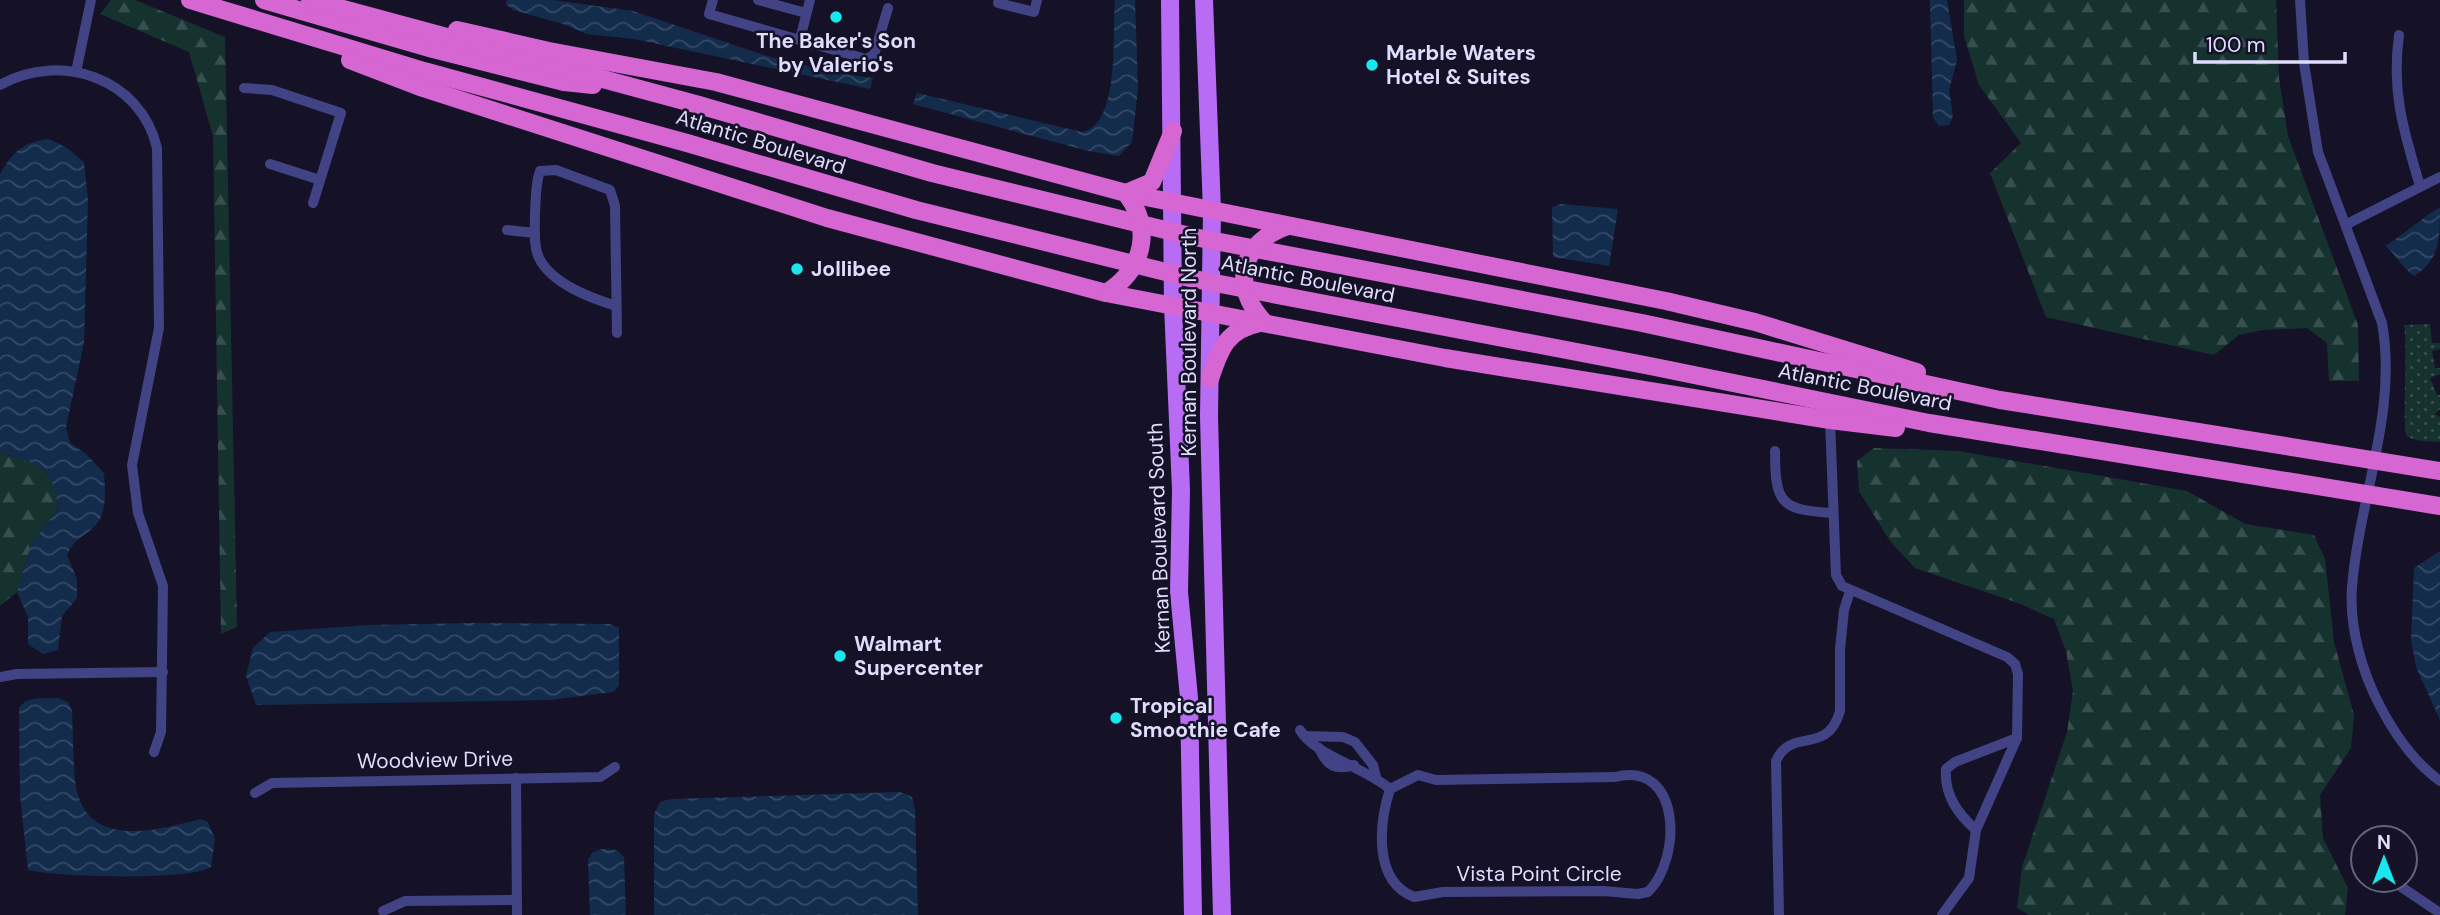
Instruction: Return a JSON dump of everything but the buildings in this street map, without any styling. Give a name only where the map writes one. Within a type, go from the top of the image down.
[{"type":"highway","name":"Atlantic Boulevard","points":[[190,0],[283,30],[903,207],[1108,260],[1279,297],[1543,345],[1842,407],[2034,442],[2440,506]]},
{"type":"highway","points":[[264,0],[433,49],[564,82],[642,89]]},
{"type":"highway","name":"Atlantic Boulevard","points":[[312,0],[642,89],[932,173],[1108,217],[1278,255],[1617,318],[2000,400],[2440,471]]},
{"type":"highway","points":[[312,0],[549,51],[703,78],[1126,193],[1666,300],[1755,322],[2000,400]]},
{"type":"highway","points":[[283,30],[423,89],[686,174],[827,218],[1106,293],[1445,358],[1830,420],[2034,442]]},
{"type":"highway","points":[[1126,193],[1152,182],[1173,131]]},
{"type":"highway","points":[[1106,293],[1129,274],[1142,248],[1140,219],[1126,193]]},
{"type":"highway","points":[[1264,323],[1246,297],[1245,266],[1261,240],[1288,226]]},
{"type":"highway","points":[[1210,379],[1220,352],[1232,335],[1246,326],[1264,323]]},
{"type":"main road","name":"Kernan Boulevard North","points":[[1170,0],[1172,202]]},
{"type":"main road","name":"Kernan Boulevard North","points":[[1204,0],[1212,211],[1210,379],[1222,915]]},
{"type":"main road","name":"Kernan Boulevard South","points":[[1172,202],[1181,490],[1179,593],[1189,698],[1193,915]]},
{"type":"street","points":[[76,72],[91,0]]},
{"type":"street","points":[[713,0],[709,14],[866,59],[874,55],[888,8]]},
{"type":"street","points":[[758,0],[806,13]]},
{"type":"street","points":[[800,39],[810,0]]},
{"type":"street","points":[[995,1],[1034,12],[1037,0]]},
{"type":"street","points":[[2300,0],[2304,63],[2318,152],[2382,323],[2386,345],[2386,394],[2352,587],[2356,632],[2363,665],[2373,693],[2401,742],[2440,781]]},
{"type":"street","points":[[2399,35],[2394,68],[2398,108],[2420,186]]},
{"type":"street","points":[[1,83],[44,71],[76,72],[107,82],[130,98],[148,121],[157,148],[159,328],[132,465],[138,513],[163,586],[161,732],[154,752]]},
{"type":"street","points":[[244,88],[272,90],[341,113],[313,203]]},
{"type":"street","points":[[270,164],[320,180]]},
{"type":"street","points":[[616,306],[584,295],[551,272],[539,257],[535,233],[536,182],[540,171],[556,170],[610,190],[615,206],[617,333]]},
{"type":"street","points":[[2347,224],[2440,177]]},
{"type":"street","points":[[507,230],[535,233]]},
{"type":"street","points":[[1830,420],[1836,575],[1842,586],[2015,664],[2017,738],[1976,830],[1969,878],[1942,915]]},
{"type":"street","points":[[1775,451],[1777,494],[1785,504],[1800,511],[1833,513]]},
{"type":"street","points":[[1779,915],[1776,761],[1781,751],[1794,743],[1826,737],[1836,726],[1840,711],[1844,610],[1850,591]]},
{"type":"street","points":[[0,677],[17,674],[163,672]]},
{"type":"street","points":[[1376,777],[1373,765],[1360,753],[1355,742],[1343,737],[1301,733],[1319,748],[1376,777],[1390,789]]},
{"type":"street","points":[[1976,830],[1957,812],[1946,784],[1946,769],[1955,762],[2017,738]]},
{"type":"street","name":"Woodview Drive","points":[[255,793],[272,783],[600,777],[615,768]]},
{"type":"street","name":"Vista Point Circle","points":[[1633,772],[1648,778],[1664,793],[1668,813],[1667,867],[1648,892],[1638,894],[1603,891],[1443,892],[1414,897],[1402,893],[1393,884],[1385,869],[1385,806],[1390,789],[1399,781],[1418,775],[1436,780],[1615,777],[1633,772]]},
{"type":"street","points":[[516,778],[517,915]]},
{"type":"street","points":[[2411,894],[2440,913]]},
{"type":"street","points":[[383,911],[405,901],[517,900]]},
{"type":"green space","points":[[111,0],[135,0],[225,37],[237,627],[221,634],[213,136],[189,52],[100,14]]},
{"type":"green space","points":[[1964,0],[2276,0],[2279,78],[2288,136],[2358,325],[2359,381],[2329,381],[2327,343],[2307,328],[2262,330],[2239,335],[2214,355],[2046,317],[1990,173],[2021,143],[1979,85],[1964,36]]},
{"type":"green space","points":[[2430,324],[2432,343],[2440,343],[2440,349],[2432,351],[2435,368],[2440,368],[2440,374],[2430,378],[2437,395],[2440,395],[2440,409],[2435,414],[2440,417],[2440,442],[2414,439],[2407,436],[2406,430],[2404,325]]},
{"type":"green space","points":[[1874,448],[1959,451],[2187,491],[2245,524],[2314,535],[2325,559],[2334,642],[2354,715],[2351,748],[2320,795],[2323,838],[2348,888],[2345,915],[2029,915],[2017,908],[2022,867],[2067,732],[2073,691],[2066,651],[2054,619],[2018,603],[1915,568],[1890,541],[1859,491],[1857,461]]},
{"type":"green space","points":[[0,453],[35,462],[55,482],[58,508],[31,545],[17,592],[0,606]]},
{"type":"water","points":[[507,0],[553,0],[633,11],[767,56],[831,72],[873,78],[870,89],[634,39],[587,34],[563,24],[513,10],[506,4]]},
{"type":"water","points":[[1115,0],[1135,0],[1138,89],[1132,142],[1119,156],[1088,151],[913,104],[917,93],[1082,132],[1094,126],[1103,113],[1109,95],[1114,54]]},
{"type":"water","points":[[1930,0],[1947,0],[1957,60],[1949,90],[1953,116],[1949,125],[1939,126],[1933,118]]},
{"type":"water","points":[[49,139],[67,148],[84,162],[88,200],[84,343],[66,427],[70,443],[85,453],[104,473],[105,494],[102,515],[94,527],[75,542],[67,555],[77,579],[77,598],[62,616],[58,650],[43,654],[28,644],[28,617],[17,592],[31,545],[58,508],[53,483],[42,468],[0,453],[0,174],[20,149]]},
{"type":"water","points":[[1561,204],[1618,209],[1609,266],[1553,257],[1552,207]]},
{"type":"water","points":[[2440,207],[2440,229],[2434,256],[2423,270],[2414,276],[2385,246]]},
{"type":"water","points":[[2440,551],[2440,720],[2416,667],[2411,640],[2414,568]]},
{"type":"water","points":[[610,624],[619,628],[619,686],[613,692],[550,700],[256,705],[246,676],[253,648],[270,632],[370,625]]},
{"type":"water","points":[[58,698],[68,702],[72,711],[75,780],[81,803],[92,818],[106,827],[124,831],[163,828],[201,819],[208,822],[215,839],[211,867],[151,876],[93,876],[28,870],[20,796],[19,708],[31,699]]},
{"type":"water","points":[[900,792],[912,797],[915,809],[918,915],[654,915],[654,814],[660,802],[672,799]]},
{"type":"water","points":[[601,849],[617,850],[624,857],[626,915],[590,915],[588,860],[592,853]]},
{"type":"place","name":"The Baker's Son by Valerio's","points":[[836,17]]},
{"type":"place","name":"Marble Waters Hotel & Suites","points":[[1372,65]]},
{"type":"place","name":"Jollibee","points":[[797,269]]},
{"type":"place","name":"Walmart Supercenter","points":[[840,656]]},
{"type":"place","name":"Tropical Smoothie Cafe","points":[[1116,718]]}]
